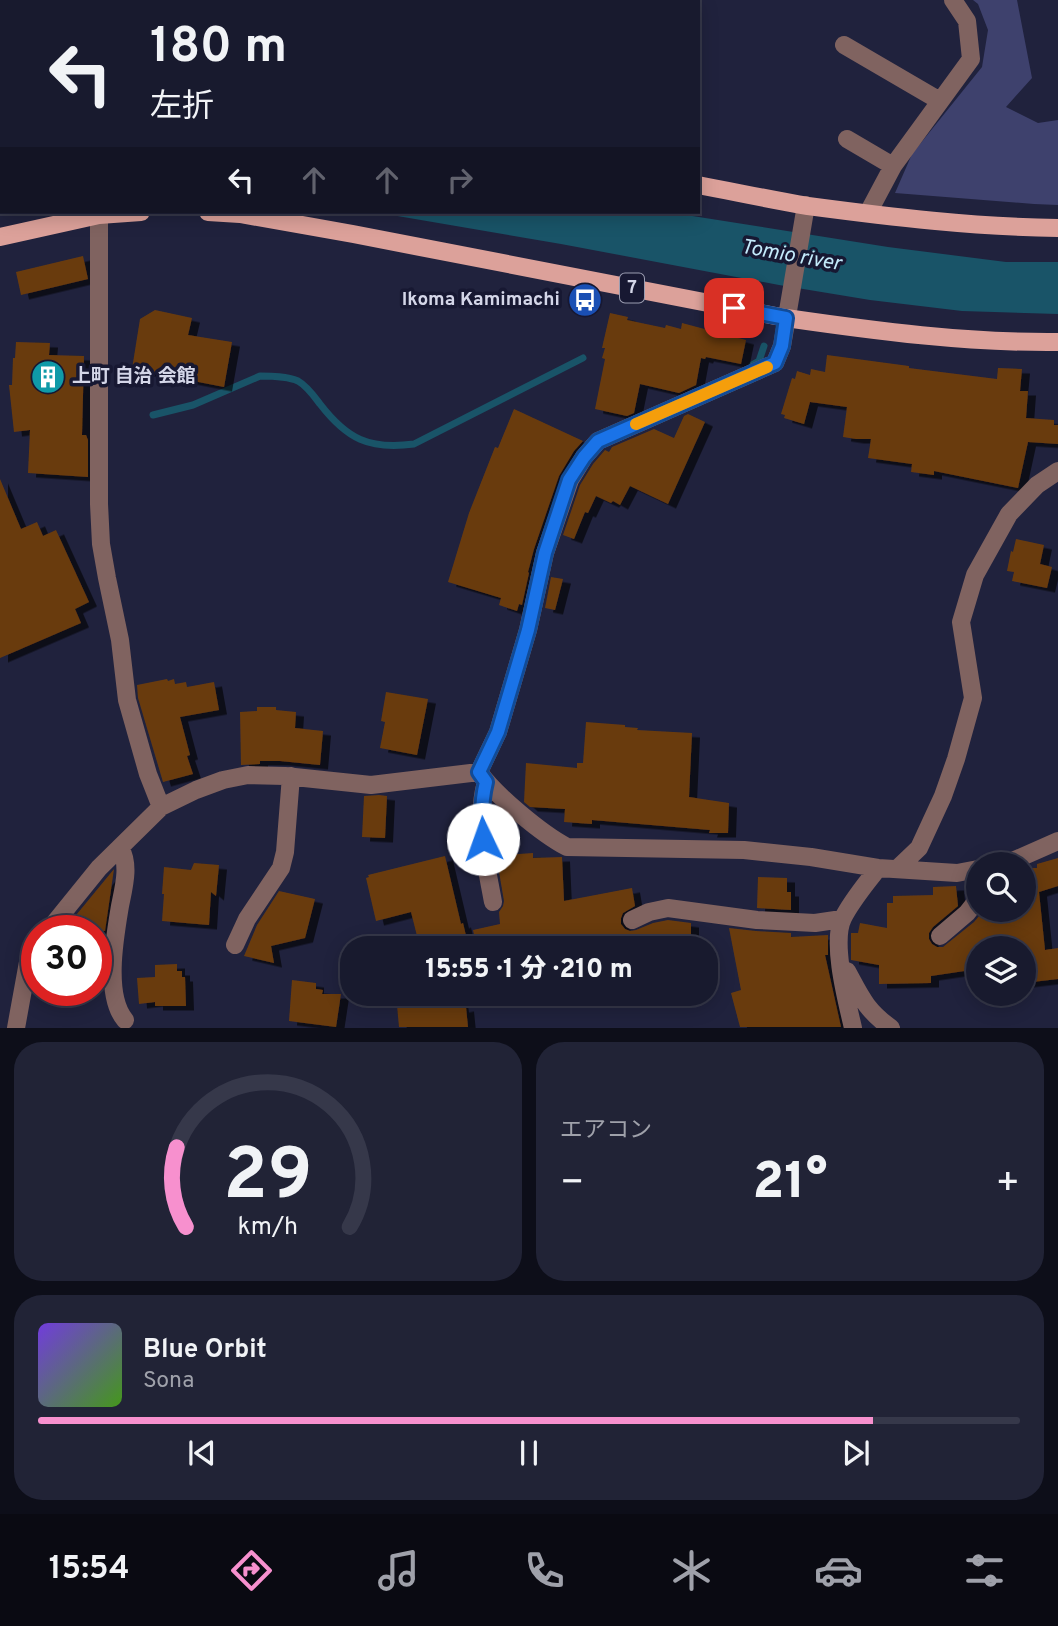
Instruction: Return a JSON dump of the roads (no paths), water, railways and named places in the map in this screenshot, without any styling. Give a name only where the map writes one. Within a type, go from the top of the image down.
[{"type":"main road","points":[[700,185],[806,205],[868,213],[1058,228]]},
{"type":"main road","points":[[0,237],[111,214]]},
{"type":"main road","name":"7","points":[[240,214],[786,318],[935,336],[1058,342]]},
{"type":"street","points":[[868,213],[893,166],[971,60],[967,21],[953,0]]},
{"type":"street","points":[[844,45],[940,101]]},
{"type":"street","points":[[847,139],[893,166]]},
{"type":"street","points":[[493,902],[481,815],[482,777],[509,699],[545,553],[569,480],[598,441],[775,363],[782,346],[806,205]]},
{"type":"street","points":[[99,215],[101,544],[120,640],[127,700],[148,774],[162,807]]},
{"type":"street","points":[[898,868],[919,848],[943,796],[973,698],[961,622],[975,575],[1009,514],[1037,485],[1058,471]]},
{"type":"street","points":[[61,915],[99,868],[162,807],[196,790],[223,780],[248,775],[291,776],[371,785],[482,777],[553,840],[568,846],[744,850],[878,868],[966,871]]},
{"type":"street","points":[[235,944],[247,919],[281,868],[285,852],[291,776]]},
{"type":"street","points":[[1033,852],[1058,841]]},
{"type":"street","points":[[120,847],[125,856],[126,875],[117,922],[113,973],[115,998],[120,1015],[125,1020]]},
{"type":"street","points":[[853,1027],[841,974],[839,933],[842,919],[878,868]]},
{"type":"street","points":[[632,920],[649,912],[668,908],[757,920],[815,923],[842,919]]},
{"type":"street","points":[[940,936],[966,914]]},
{"type":"street","points":[[841,961],[866,1005],[875,1016],[891,1027]]},
{"type":"street","points":[[16,1027],[21,1000]]},
{"type":"water","name":"Tomio river","points":[[386,214],[680,214],[888,247],[1006,262],[1058,262],[1058,314],[962,311],[870,300]]},
{"type":"waterway","points":[[752,365],[759,361],[764,346]]},
{"type":"waterway","points":[[153,415],[193,405],[260,376],[279,377],[301,383],[340,426],[360,439],[384,445],[414,444],[583,358]]},
{"type":"place","name":"Ikoma Kamimachi","points":[[585,300]]},
{"type":"place","name":"上町 自治 会館","points":[[48,377]]}]
